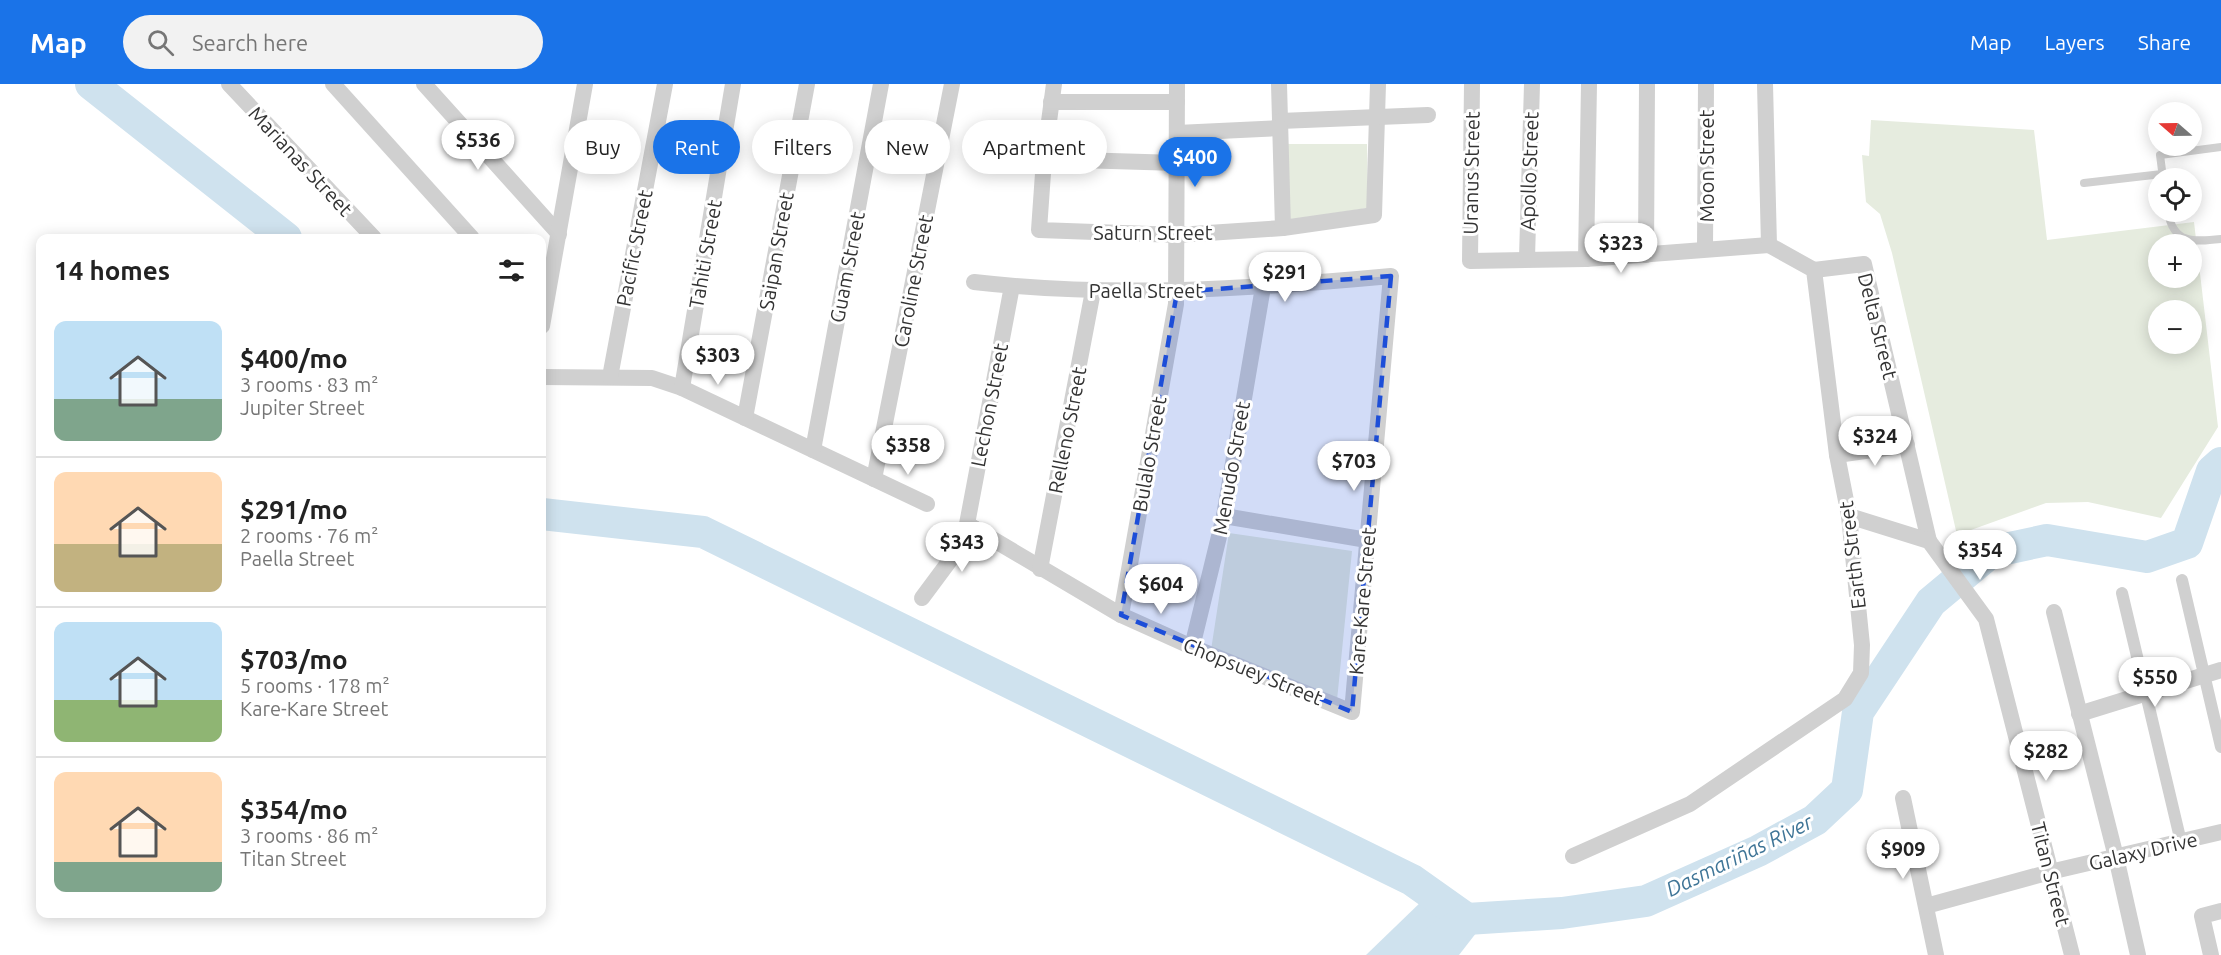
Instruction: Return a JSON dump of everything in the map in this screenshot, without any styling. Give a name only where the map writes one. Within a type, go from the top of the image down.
[{"type":"street","name":"Marianas Street","points":[[229,84],[370,234]]},
{"type":"street","points":[[423,84],[559,234]]},
{"type":"street","points":[[546,301],[585,84]]},
{"type":"street","name":"Pacific Street","points":[[610,376],[665,84]]},
{"type":"street","name":"Tahiti Street","points":[[682,388],[733,84]]},
{"type":"street","name":"Saipan Street","points":[[745,418],[807,84]]},
{"type":"street","name":"Guam Street","points":[[813,450],[881,84]]},
{"type":"street","name":"Caroline Street","points":[[874,479],[952,84]]},
{"type":"street","points":[[1049,120],[1054,84]]},
{"type":"street","name":"Bulalo Street","points":[[1120,615],[1177,292],[1177,84]]},
{"type":"street","points":[[1279,84],[1283,228]]},
{"type":"street","points":[[1377,117],[1378,84]]},
{"type":"street","name":"Uranus Street","points":[[1472,84],[1470,261],[1527,258]]},
{"type":"street","name":"Apollo Street","points":[[1527,258],[1532,84]]},
{"type":"street","points":[[1586,259],[1589,84]]},
{"type":"street","points":[[1646,255],[1647,84]]},
{"type":"street","name":"Moon Street","points":[[1705,249],[1706,84]]},
{"type":"street","points":[[1765,84],[1769,244]]},
{"type":"street","points":[[343,86],[469,234]]},
{"type":"street","points":[[1051,102],[1177,102]]},
{"type":"street","points":[[1177,133],[1428,115]]},
{"type":"street","name":"Saturn Street","points":[[1043,174],[1039,230],[1178,235],[1283,228],[1374,215],[1377,117]]},
{"type":"street","points":[[1107,161],[1178,163]]},
{"type":"street","points":[[1527,258],[1586,259],[1769,244],[1814,270]]},
{"type":"street","name":"Delta Street","points":[[1814,270],[1864,264],[1929,541]]},
{"type":"street","name":"Earth Street","points":[[1573,856],[1690,804],[1845,699],[1861,673],[1863,662],[1849,516],[1837,455],[1814,270]]},
{"type":"street","name":"Paella Street","points":[[974,282],[1093,291],[1177,292],[1391,276]]},
{"type":"street","name":"Kare-Kare Street","points":[[1352,712],[1391,276]]},
{"type":"street","name":"Lechon Street","points":[[970,526],[1012,286]]},
{"type":"street","name":"Menudo Street","points":[[1192,647],[1224,516],[1263,287]]},
{"type":"street","name":"Relleno Street","points":[[1040,569],[1093,291]]},
{"type":"street","points":[[546,377],[652,378],[682,388],[927,504]]},
{"type":"street","points":[[1837,455],[1907,445]]},
{"type":"street","points":[[1224,516],[1367,540]]},
{"type":"street","points":[[1849,516],[1929,541]]},
{"type":"street","points":[[922,598],[970,526]]},
{"type":"street","name":"Chopsuey Street","points":[[970,526],[1120,615],[1352,712]]},
{"type":"street","name":"Titan Street","points":[[1929,541],[1986,619],[2072,955]]},
{"type":"street","points":[[2182,579],[2221,747]]},
{"type":"street","points":[[2122,593],[2181,842]]},
{"type":"street","points":[[2054,612],[2116,857],[2138,955]]},
{"type":"street","points":[[2079,714],[2221,670]]},
{"type":"street","points":[[1903,798],[1936,955]]},
{"type":"street","name":"Galaxy Drive","points":[[1926,906],[2050,872],[2221,832]]},
{"type":"street","points":[[2211,955],[2202,916],[2221,910]]},
{"type":"lane","points":[[2162,168],[2160,155],[2221,147]]},
{"type":"lane","points":[[2084,183],[2148,177]]},
{"type":"lane","points":[[2170,222],[2181,236],[2196,242],[2221,239]]},
{"type":"highlighted area","points":[[1391,276],[1352,712],[1121,615],[1177,292]]},
{"type":"shaded area","points":[[1871,120],[2034,130],[2047,240],[2194,222],[2195,234],[2148,234],[2148,288],[2202,288],[2218,427],[2161,518],[2088,502],[2046,503],[1957,535],[1892,253],[1880,214],[1866,202],[1862,155],[1869,156]]},
{"type":"shaded area","points":[[1284,144],[1367,144],[1368,208],[1286,221]]},
{"type":"shaded area","points":[[1229,533],[1352,551],[1337,700],[1211,650]]},
{"type":"water","points":[[1424,899],[1480,928],[1459,955],[1366,955]]},
{"type":"waterway","points":[[91,84],[281,234]]},
{"type":"waterway","name":"Dasmariñas River","points":[[1416,955],[1467,919],[1562,913],[1646,901],[1758,851],[1815,820],[1847,790],[1858,712],[1931,602],[1991,552],[2047,540],[2147,557],[2187,543],[2212,471],[2221,463]]},
{"type":"waterway","points":[[546,514],[703,532],[1412,880],[1467,919]]}]
